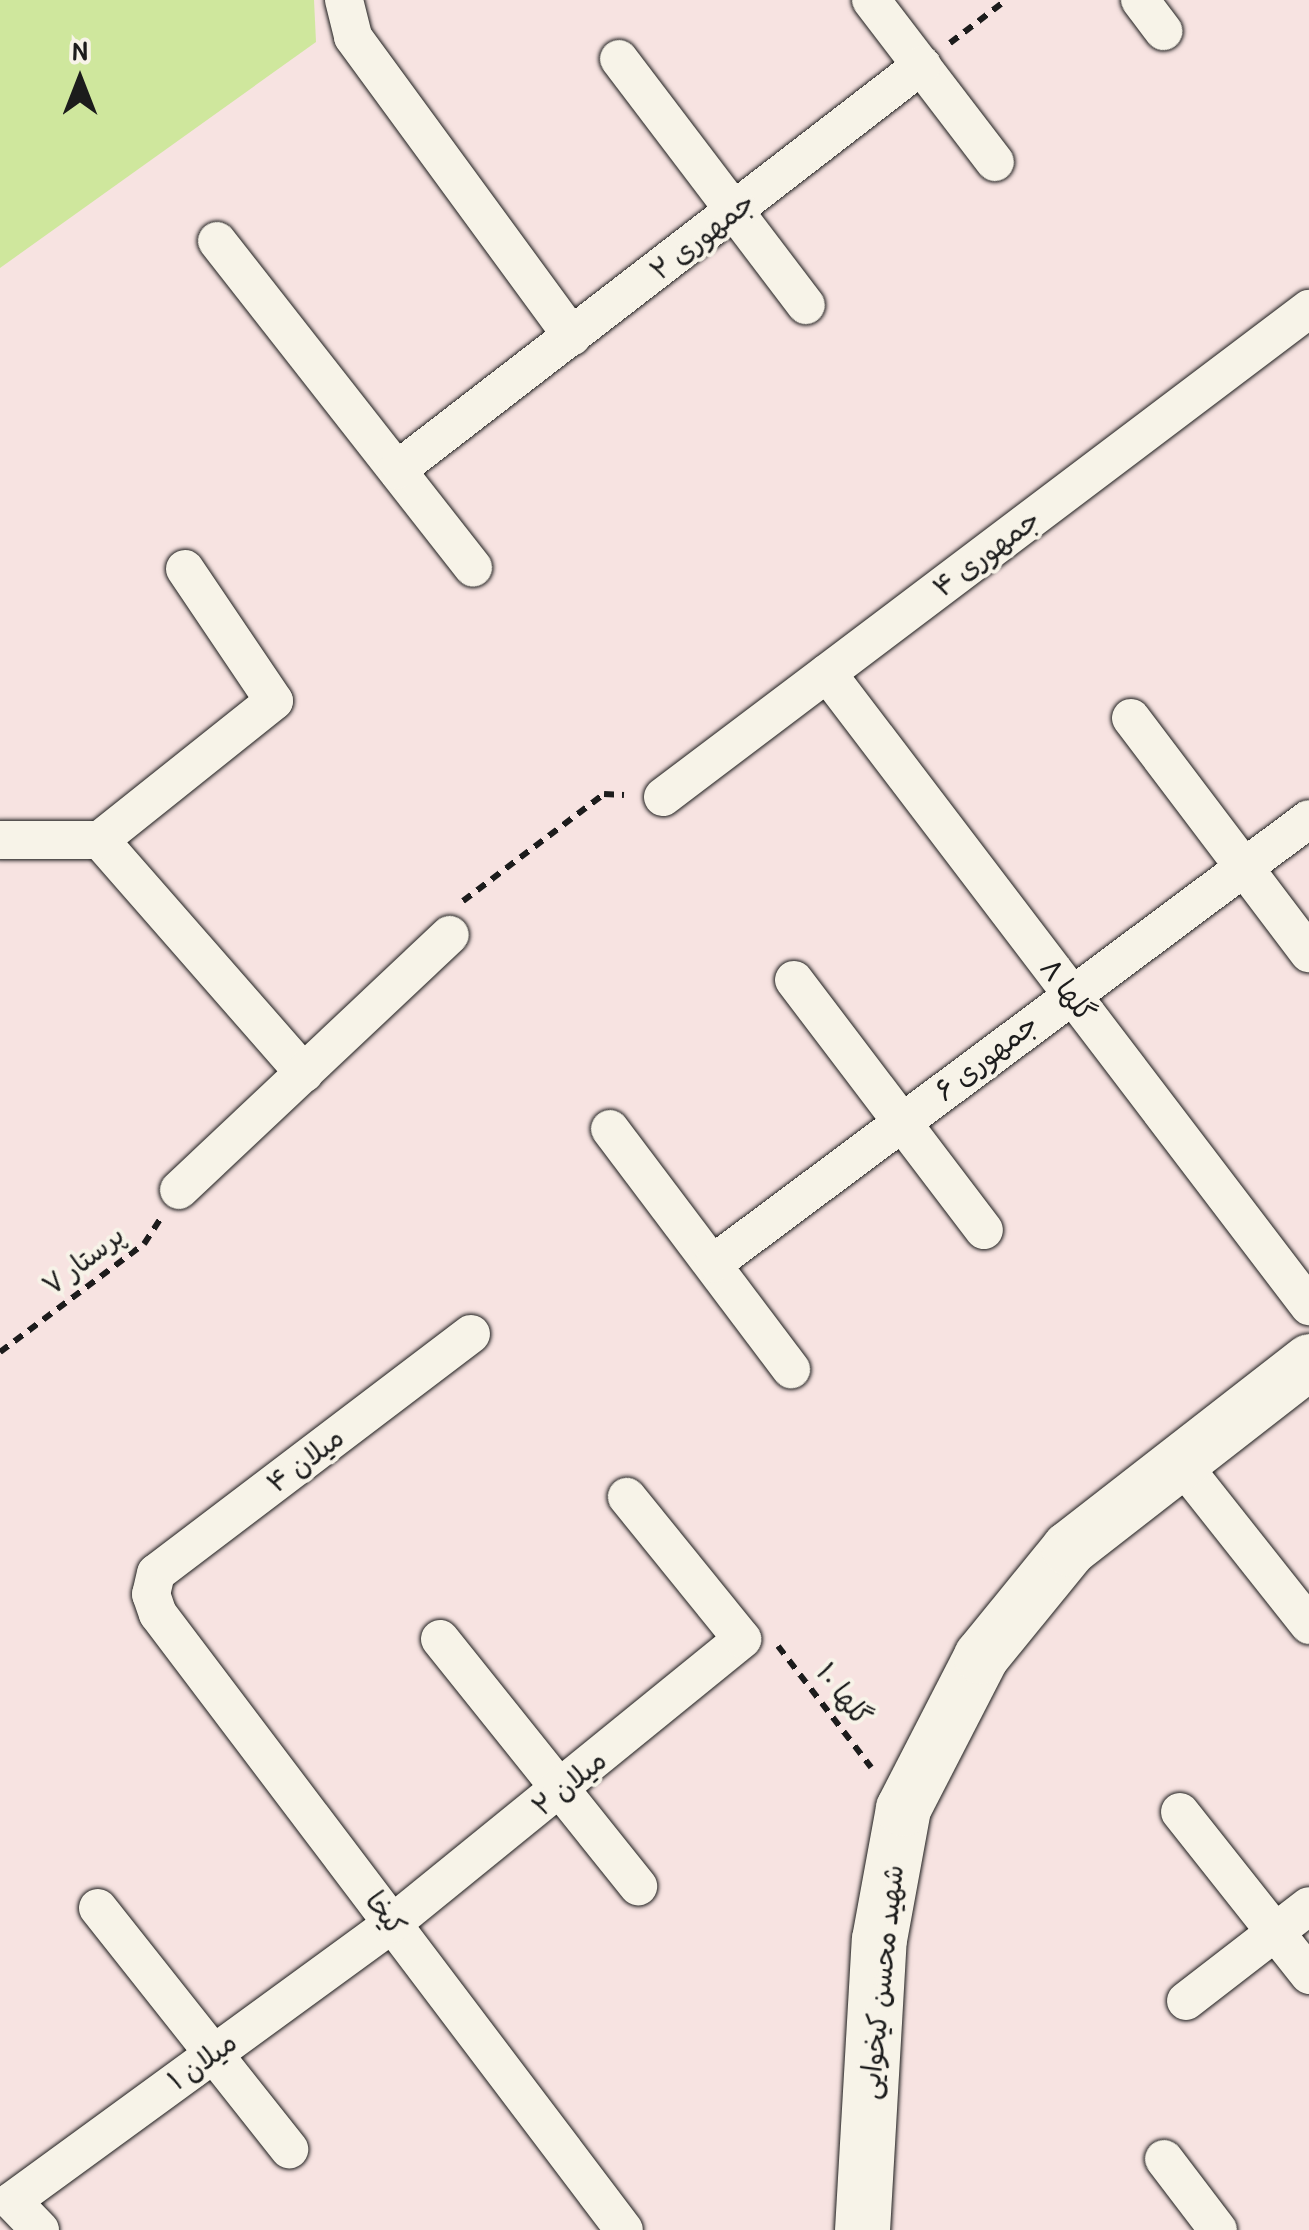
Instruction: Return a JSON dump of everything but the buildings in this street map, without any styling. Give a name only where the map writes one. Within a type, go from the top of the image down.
[{"type":"street","points":[[344,0],[353,38],[572,336]]},
{"type":"street","points":[[872,0],[995,162]]},
{"type":"street","points":[[1140,0],[1163,31]]},
{"type":"street","points":[[619,59],[806,305]]},
{"type":"street","name":"جمهوری ۲","points":[[397,470],[922,66]]},
{"type":"street","points":[[216,241],[472,567]]},
{"type":"street","name":"جمهوری ۴","points":[[663,797],[1309,309]]},
{"type":"street","points":[[0,840],[100,840],[274,702],[186,570]]},
{"type":"street","name":"گلها ۸","points":[[827,673],[1309,1306]]},
{"type":"street","points":[[1131,718],[1248,864],[1309,952]]},
{"type":"street","name":"جمهوری ۶","points":[[714,1264],[1070,993],[1309,819]]},
{"type":"street","points":[[100,840],[304,1073]]},
{"type":"street","points":[[180,1190],[450,934]]},
{"type":"street","points":[[794,980],[906,1118],[984,1230]]},
{"type":"street","points":[[610,1130],[792,1370]]},
{"type":"street","name":"میلان ۴","points":[[151,1594],[156,1573],[472,1334]]},
{"type":"street","name":"شهید محسن کیخوایی","points":[[862,2230],[880,1939],[903,1808],[980,1656],[1069,1548],[1309,1361]]},
{"type":"street","points":[[1180,1462],[1309,1625]]},
{"type":"street","points":[[627,1497],[742,1639]]},
{"type":"street","name":"کیخا","points":[[151,1594],[158,1614],[624,2230]]},
{"type":"street","points":[[440,1639],[638,1886]]},
{"type":"street","name":"میلان ۲","points":[[393,1923],[742,1639]]},
{"type":"street","points":[[1180,1812],[1309,1976]]},
{"type":"street","points":[[1186,2001],[1309,1906]]},
{"type":"street","points":[[98,1908],[290,2149]]},
{"type":"street","name":"میلان ۱","points":[[40,2230],[12,2201],[393,1923]]},
{"type":"street","points":[[1164,2158],[1218,2230]]},
{"type":"path","points":[[922,66],[1006,0]]},
{"type":"path","points":[[450,934],[464,898],[604,794],[663,797]]},
{"type":"path","name":"پرستار ۷","points":[[0,1352],[144,1244],[180,1190]]},
{"type":"path","name":"گلها ۱۰","points":[[742,1639],[764,1628],[903,1808]]},
{"type":"green space","points":[[0,0],[314,0],[316,42],[0,268]]}]
